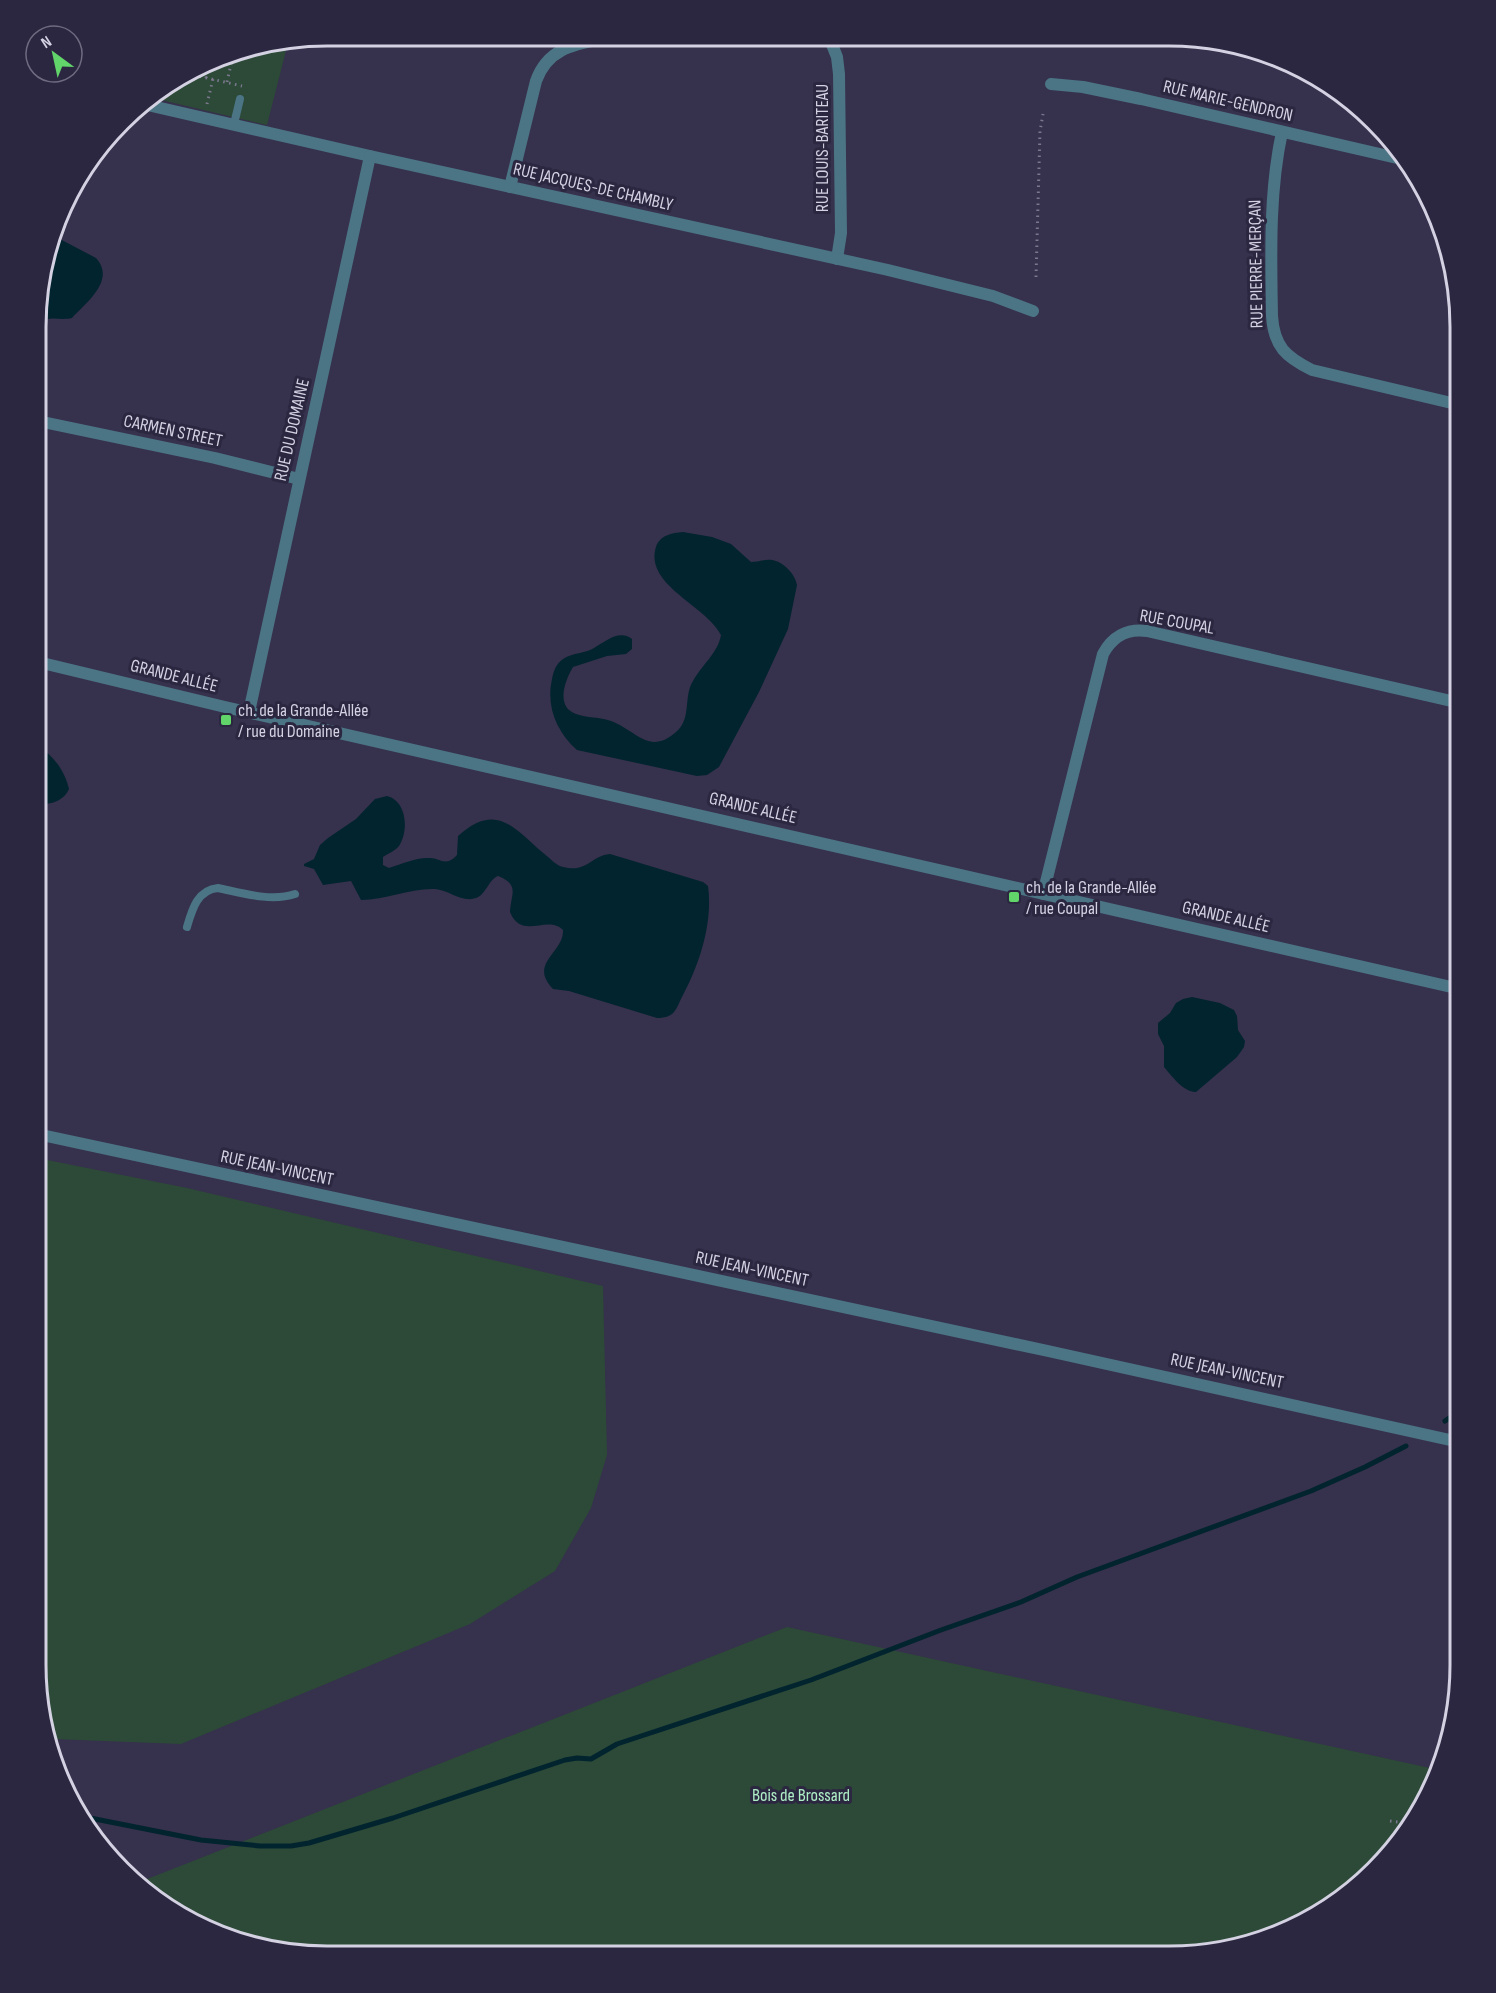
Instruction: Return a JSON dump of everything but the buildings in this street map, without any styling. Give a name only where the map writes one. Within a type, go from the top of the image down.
[{"type":"street","points":[[510,187],[534,88],[541,69],[552,56],[574,46]]},
{"type":"street","name":"RUE LOUIS-BARITEAU","points":[[832,46],[837,57],[839,74],[841,232],[837,259]]},
{"type":"street","name":"RUE MARIE-GENDRON","points":[[1051,84],[1095,89],[1393,157]]},
{"type":"street","name":"RUE JACQUES-DE CHAMBLY","points":[[153,106],[981,292],[1033,311]]},
{"type":"street","name":"RUE PIERRE-MERÇAN","points":[[1282,132],[1272,203],[1272,316],[1273,329],[1279,345],[1293,359],[1312,370],[1450,403]]},
{"type":"street","name":"RUE DU DOMAINE","points":[[249,712],[370,156]]},
{"type":"street","name":"CARMEN STREET","points":[[46,422],[215,458],[299,479]]},
{"type":"street","name":"RUE COUPAL","points":[[1043,894],[1102,654],[1113,639],[1123,633],[1135,630],[1147,631],[1450,701]]},
{"type":"street","name":"GRANDE ALLÉE","points":[[46,664],[1450,987]]},
{"type":"street","name":"RUE JEAN-VINCENT","points":[[46,1136],[1059,1353],[1450,1440]]},
{"type":"lane","points":[[234,124],[240,99]]},
{"type":"lane","points":[[187,927],[194,906],[205,892],[211,889],[218,888],[273,897],[287,897],[295,894]]},
{"type":"path","points":[[227,82],[231,63]]},
{"type":"path","points":[[206,78],[207,73]]},
{"type":"path","points":[[200,77],[245,86]]},
{"type":"path","points":[[206,111],[213,79]]},
{"type":"path","points":[[1036,277],[1040,131],[1043,114]]},
{"type":"path","points":[[1390,1821],[1402,1823]]},
{"type":"green space","points":[[286,50],[267,125],[162,100],[203,75],[237,61]]},
{"type":"green space","points":[[46,1160],[187,1188],[603,1286],[607,1455],[591,1508],[555,1571],[470,1624],[181,1744],[56,1739],[49,1703],[46,1666]]},
{"type":"green space","name":"Bois de Brossard","points":[[787,1627],[1430,1768],[1421,1790],[1392,1837],[1340,1889],[1293,1918],[1259,1932],[1224,1941],[1187,1946],[309,1946],[272,1941],[237,1932],[187,1909],[145,1880]]},
{"type":"water","points":[[60,239],[96,258],[103,274],[97,290],[72,318],[48,319],[49,290]]},
{"type":"water","points":[[683,532],[712,537],[731,544],[751,562],[769,560],[781,563],[794,577],[797,585],[788,629],[759,692],[719,767],[707,775],[697,776],[577,750],[558,726],[550,699],[553,676],[563,659],[590,650],[617,636],[627,636],[632,639],[632,649],[626,654],[607,656],[573,667],[565,686],[566,706],[576,714],[611,721],[650,741],[658,742],[666,739],[681,727],[686,714],[690,687],[716,648],[721,635],[714,624],[668,584],[659,573],[655,561],[658,543],[667,535]]},
{"type":"water","points":[[46,753],[65,776],[69,789],[64,797],[47,804]]},
{"type":"water","points":[[387,796],[399,804],[405,825],[399,846],[383,857],[383,865],[389,868],[420,859],[449,861],[457,855],[458,836],[472,825],[485,820],[496,820],[516,830],[555,863],[563,867],[578,868],[603,855],[610,854],[703,882],[708,886],[709,900],[704,942],[695,970],[674,1012],[666,1017],[657,1018],[569,991],[553,989],[546,980],[545,965],[562,938],[563,930],[550,925],[521,925],[510,912],[512,886],[498,876],[485,891],[471,899],[435,889],[426,889],[361,900],[351,881],[323,885],[314,869],[304,864],[314,859],[320,845],[356,819],[375,799]]},
{"type":"water","points":[[1192,997],[1220,1003],[1234,1010],[1238,1030],[1245,1041],[1237,1057],[1196,1092],[1182,1086],[1164,1067],[1164,1046],[1158,1034],[1158,1023],[1170,1013],[1176,1003]]},
{"type":"waterway","points":[[1445,1421],[1450,1417]]},
{"type":"waterway","points":[[92,1818],[201,1840],[260,1846],[291,1846],[309,1843],[393,1818],[565,1760],[591,1759],[617,1744],[811,1680],[1021,1602],[1077,1577],[1311,1491],[1406,1446]]},
{"type":"place","name":"ch. de la Grande-Allée / rue du Domaine","points":[[226,720]]},
{"type":"place","name":"ch. de la Grande-Allée / rue Coupal","points":[[1014,897]]}]
